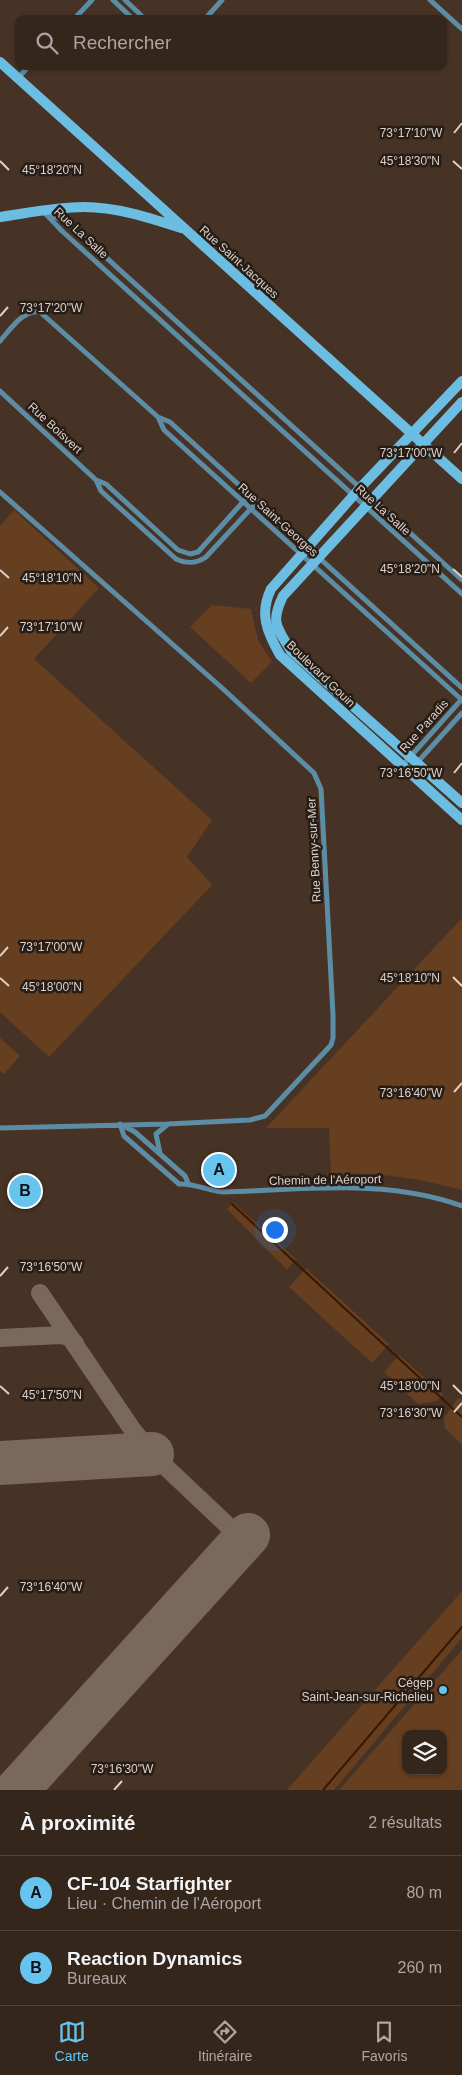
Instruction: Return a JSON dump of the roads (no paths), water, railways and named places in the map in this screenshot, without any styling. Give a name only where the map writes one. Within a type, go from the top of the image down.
[{"type":"street","points":[[78,15],[92,0]]},
{"type":"street","points":[[113,0],[129,15]]},
{"type":"street","points":[[125,0],[142,15]]},
{"type":"street","points":[[209,15],[222,0]]},
{"type":"street","points":[[430,0],[447,15]]},
{"type":"street","points":[[447,15],[462,29]]},
{"type":"street","name":"Rue Saint-Jacques","points":[[0,62],[462,479]]},
{"type":"street","points":[[18,78],[25,70]]},
{"type":"street","points":[[0,217],[42,210],[83,207],[105,208],[144,216],[184,229]]},
{"type":"street","name":"Rue La Salle","points":[[42,210],[68,223],[298,432],[462,594]]},
{"type":"street","name":"Rue La Salle","points":[[42,210],[291,440],[357,492],[462,580]]},
{"type":"street","points":[[135,297],[141,291]]},
{"type":"street","name":"Rue Saint-Georges","points":[[0,341],[22,317],[33,311],[40,312],[158,417],[170,422],[258,501],[304,551],[395,627],[462,688]]},
{"type":"street","points":[[214,370],[221,362]]},
{"type":"street","name":"Boulevard Gouin","points":[[462,381],[304,551],[271,589],[265,601],[265,622],[270,638],[280,655],[462,820]]},
{"type":"street","name":"Rue Boisvert","points":[[0,391],[96,480],[106,484],[178,550],[190,554]]},
{"type":"street","name":"Boulevard Gouin","points":[[462,402],[283,596],[275,613],[280,632],[291,651],[462,803]]},
{"type":"street","name":"Rue Saint-Georges","points":[[158,417],[164,430],[250,509],[304,551],[389,634],[462,700]]},
{"type":"street","points":[[291,440],[298,432]]},
{"type":"street","name":"Rue Boisvert","points":[[96,480],[101,492],[176,559],[184,563],[192,562]]},
{"type":"street","name":"Rue Benny-sur-Mer","points":[[0,492],[308,766],[318,781],[321,788],[333,1015],[333,1038],[331,1045],[265,1116],[250,1120],[167,1124],[0,1128]]},
{"type":"street","points":[[250,494],[211,540],[198,552],[190,554],[192,562],[200,562],[206,557],[258,501]]},
{"type":"street","points":[[440,574],[447,566]]},
{"type":"street","points":[[389,634],[395,627]]},
{"type":"street","points":[[270,638],[280,632]]},
{"type":"street","points":[[298,672],[305,663]]},
{"type":"street","name":"Rue Paradis","points":[[405,769],[462,700]]},
{"type":"street","name":"Rue Paradis","points":[[405,769],[462,713]]},
{"type":"street","points":[[120,1124],[135,1132],[185,1176],[188,1183]]},
{"type":"street","name":"Chemin de l'Aéroport","points":[[120,1124],[124,1136],[179,1184],[188,1183],[207,1190],[223,1192],[382,1189],[413,1192],[462,1206]]},
{"type":"street","points":[[160,1154],[156,1134],[167,1124]]},
{"type":"street","points":[[159,1167],[166,1160]]},
{"type":"waterway","points":[[232,1204],[462,1417]]},
{"type":"waterway","points":[[323,1790],[462,1627]]},
{"type":"place","name":"CF-104 Starfighter","points":[[219,1170]]},
{"type":"place","name":"Reaction Dynamics","points":[[25,1191]]},
{"type":"place","name":"Cégep Saint-Jean-sur-Richelieu","points":[[443,1690]]}]
